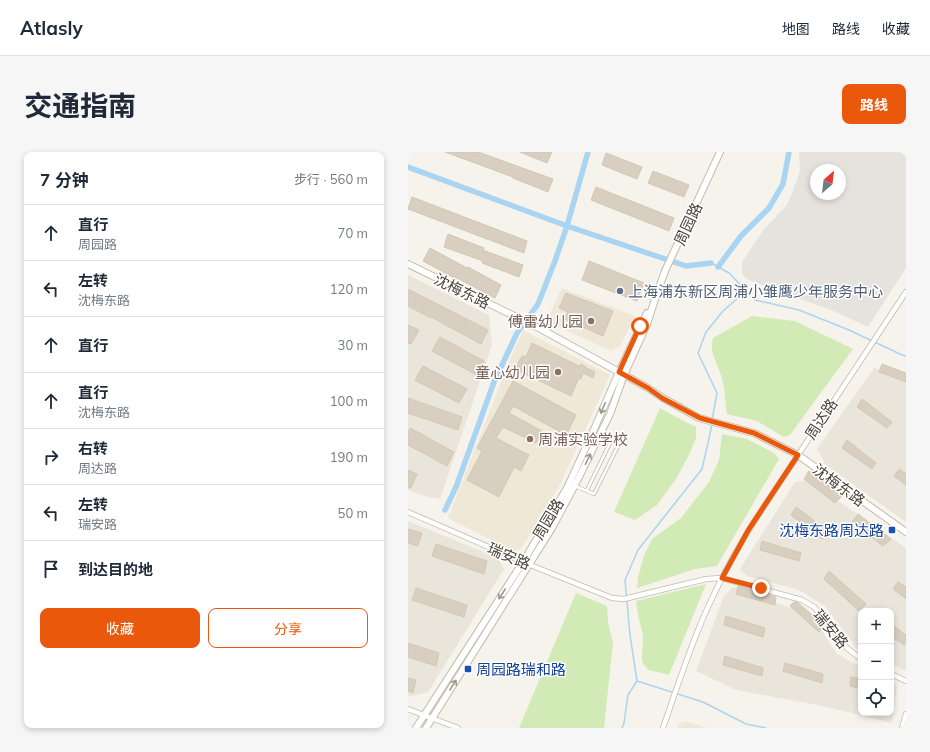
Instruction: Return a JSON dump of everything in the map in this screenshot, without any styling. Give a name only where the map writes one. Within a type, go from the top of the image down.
[{"type":"street","name":"周园路","points":[[426,728],[526,563],[567,488],[622,374],[656,296],[665,271],[720,152]]},
{"type":"street","name":"沈梅东路","points":[[408,264],[539,328],[700,418],[754,433],[798,455],[906,532]]},
{"type":"street","name":"周达路","points":[[663,728],[703,619],[722,578],[749,529],[906,292]]},
{"type":"street","name":"周园路","points":[[416,728],[526,563],[552,528],[575,486],[610,414],[622,374]]},
{"type":"street","name":"瑞安路","points":[[408,512],[612,598],[624,599],[706,578],[722,578],[802,600],[814,607],[847,648],[858,657]]},
{"type":"street","points":[[894,675],[906,681]]},
{"type":"street","points":[[408,709],[458,728]]},
{"type":"street","points":[[902,728],[906,714]]},
{"type":"lane","points":[[575,486],[594,494],[618,446],[613,438],[601,432]]},
{"type":"lane","points":[[587,490],[613,438]]},
{"type":"shaded area","points":[[799,152],[906,152],[906,268],[868,327],[831,310],[753,282],[742,274],[742,262],[764,229],[786,206],[800,171]]},
{"type":"shaded area","points":[[408,275],[489,315],[492,345],[440,499],[424,496],[408,490]]},
{"type":"shaded area","name":"傅雷幼儿园","points":[[562,288],[635,316],[620,346],[611,351],[553,324],[548,318]]},
{"type":"shaded area","name":"周浦实验学校","points":[[523,330],[610,375],[561,483],[521,549],[513,551],[448,518],[506,369]]},
{"type":"shaded area","points":[[874,368],[906,381],[906,522],[826,465],[817,449]]},
{"type":"shaded area","points":[[808,480],[906,548],[906,671],[894,665],[894,608],[858,608],[857,649],[825,606],[799,590],[747,576],[740,569],[795,482]]},
{"type":"shaded area","points":[[408,521],[498,558],[504,569],[428,692],[408,697]]},
{"type":"shaded area","points":[[733,587],[812,616],[837,654],[858,665],[858,715],[823,706],[736,690],[696,671],[724,596]]},
{"type":"shaded area","points":[[894,684],[897,686],[894,708]]},
{"type":"shaded area","points":[[864,716],[893,716],[892,723]]},
{"type":"shaded area","points":[[685,721],[708,728],[677,728],[679,724]]},
{"type":"green space","points":[[752,316],[795,321],[853,349],[790,435],[784,437],[757,421],[727,414],[722,380],[712,348],[713,338]]},
{"type":"green space","points":[[660,408],[696,427],[696,438],[676,479],[657,505],[635,520],[614,512]]},
{"type":"green space","points":[[722,434],[747,439],[774,453],[779,459],[717,566],[695,569],[637,588],[638,577],[644,556],[652,539],[681,518],[709,482],[719,460]]},
{"type":"green space","points":[[706,584],[669,675],[649,670],[644,665],[642,660],[643,635],[636,601]]},
{"type":"green space","points":[[576,593],[607,606],[608,622],[613,643],[604,728],[519,728]]},
{"type":"building","points":[[445,152],[478,152],[553,179],[548,192],[513,177]]},
{"type":"building","points":[[520,152],[552,152],[547,163]]},
{"type":"building","points":[[606,153],[642,167],[637,179],[602,165]]},
{"type":"building","points":[[653,171],[689,185],[684,197],[648,183]]},
{"type":"building","points":[[596,187],[674,218],[669,231],[591,200]]},
{"type":"building","points":[[412,197],[527,241],[524,253],[408,209]]},
{"type":"building","points":[[448,234],[484,248],[483,250],[523,265],[519,277],[482,263],[483,261],[444,247]]},
{"type":"building","points":[[430,248],[501,285],[495,298],[423,261]]},
{"type":"building","points":[[589,261],[644,283],[637,301],[582,280]]},
{"type":"building","points":[[408,289],[488,330],[481,344],[408,306]]},
{"type":"building","name":"傅雷幼儿园","points":[[566,293],[613,311],[603,336],[564,319],[568,312],[559,308]]},
{"type":"building","points":[[408,325],[419,330],[411,344],[408,343]]},
{"type":"building","points":[[440,337],[484,361],[477,375],[432,351]]},
{"type":"building","name":"童心幼儿园","points":[[532,343],[579,366],[581,364],[595,372],[593,378],[583,373],[581,379],[579,378],[571,396],[515,369],[522,356],[526,357]]},
{"type":"building","points":[[882,364],[906,373],[906,382],[879,372]]},
{"type":"building","points":[[423,366],[467,389],[459,403],[415,380]]},
{"type":"building","points":[[513,381],[576,415],[566,435],[513,406],[509,413],[542,431],[536,443],[503,427],[496,438],[529,455],[521,471],[514,467],[499,497],[467,480],[482,451],[477,448]]},
{"type":"building","points":[[408,398],[462,417],[458,430],[408,413]]},
{"type":"building","points":[[862,399],[892,422],[887,428],[857,407]]},
{"type":"building","points":[[410,428],[454,452],[447,466],[408,445],[408,432]]},
{"type":"building","points":[[847,440],[876,463],[872,469],[842,448]]},
{"type":"building","points":[[899,469],[906,474],[906,485],[894,476]]},
{"type":"building","points":[[408,470],[417,474],[411,488],[408,487]]},
{"type":"building","points":[[809,471],[842,496],[835,503],[804,479]]},
{"type":"building","points":[[796,507],[829,532],[822,539],[791,515]]},
{"type":"building","points":[[858,514],[891,539],[883,546],[852,522]]},
{"type":"building","points":[[408,529],[422,533],[418,546],[408,543]]},
{"type":"building","points":[[762,541],[801,553],[799,561],[760,550]]},
{"type":"building","points":[[436,544],[487,561],[484,574],[432,556]]},
{"type":"building","points":[[829,571],[866,604],[862,608],[858,608],[858,610],[824,579]]},
{"type":"building","points":[[898,582],[906,587],[906,599],[893,589]]},
{"type":"building","points":[[738,586],[776,597],[775,605],[736,594]]},
{"type":"building","points":[[416,588],[467,605],[464,617],[412,600]]},
{"type":"building","points":[[794,602],[797,602],[824,625],[819,632],[790,606]]},
{"type":"building","points":[[726,616],[765,628],[763,637],[724,625]]},
{"type":"building","points":[[894,626],[906,635],[906,643],[904,645],[894,638]]},
{"type":"building","points":[[408,643],[439,653],[436,666],[408,657]]},
{"type":"building","points":[[725,656],[763,668],[762,676],[723,665]]},
{"type":"building","points":[[785,663],[823,674],[822,683],[783,671]]},
{"type":"building","points":[[851,677],[858,678],[858,688],[850,686]]},
{"type":"building","points":[[408,678],[416,680],[413,693],[408,691]]},
{"type":"waterway","points":[[445,510],[456,487],[494,382],[517,333],[538,304],[567,226],[588,152]]},
{"type":"waterway","points":[[718,267],[741,236],[769,208],[783,184],[789,152]]},
{"type":"waterway","points":[[408,167],[567,226],[686,266],[711,263]]},
{"type":"waterway","points":[[711,263],[729,273],[755,300],[799,310],[849,330],[906,356]]},
{"type":"waterway","points":[[712,420],[717,393],[698,353],[706,332],[723,311],[746,291]]},
{"type":"waterway","points":[[622,728],[628,695],[637,681],[630,635],[625,580],[638,550],[702,469],[712,424]]},
{"type":"waterway","points":[[637,681],[703,702],[746,724],[766,728]]},
{"type":"place","name":"上海浦东新区周浦小雏鹰少年服务中心","points":[[620,291]]},
{"type":"place","name":"傅雷幼儿园","points":[[591,321]]},
{"type":"place","name":"童心幼儿园","points":[[558,372]]},
{"type":"place","name":"周浦实验学校","points":[[530,439]]},
{"type":"place","name":"沈梅东路周达路","points":[[892,530]]},
{"type":"place","name":"周园路瑞和路","points":[[468,669]]},
{"type":"route","points":[[640,326],[619,372],[648,388],[662,398],[700,418],[754,433],[798,455],[749,529],[722,578],[761,588]]}]
